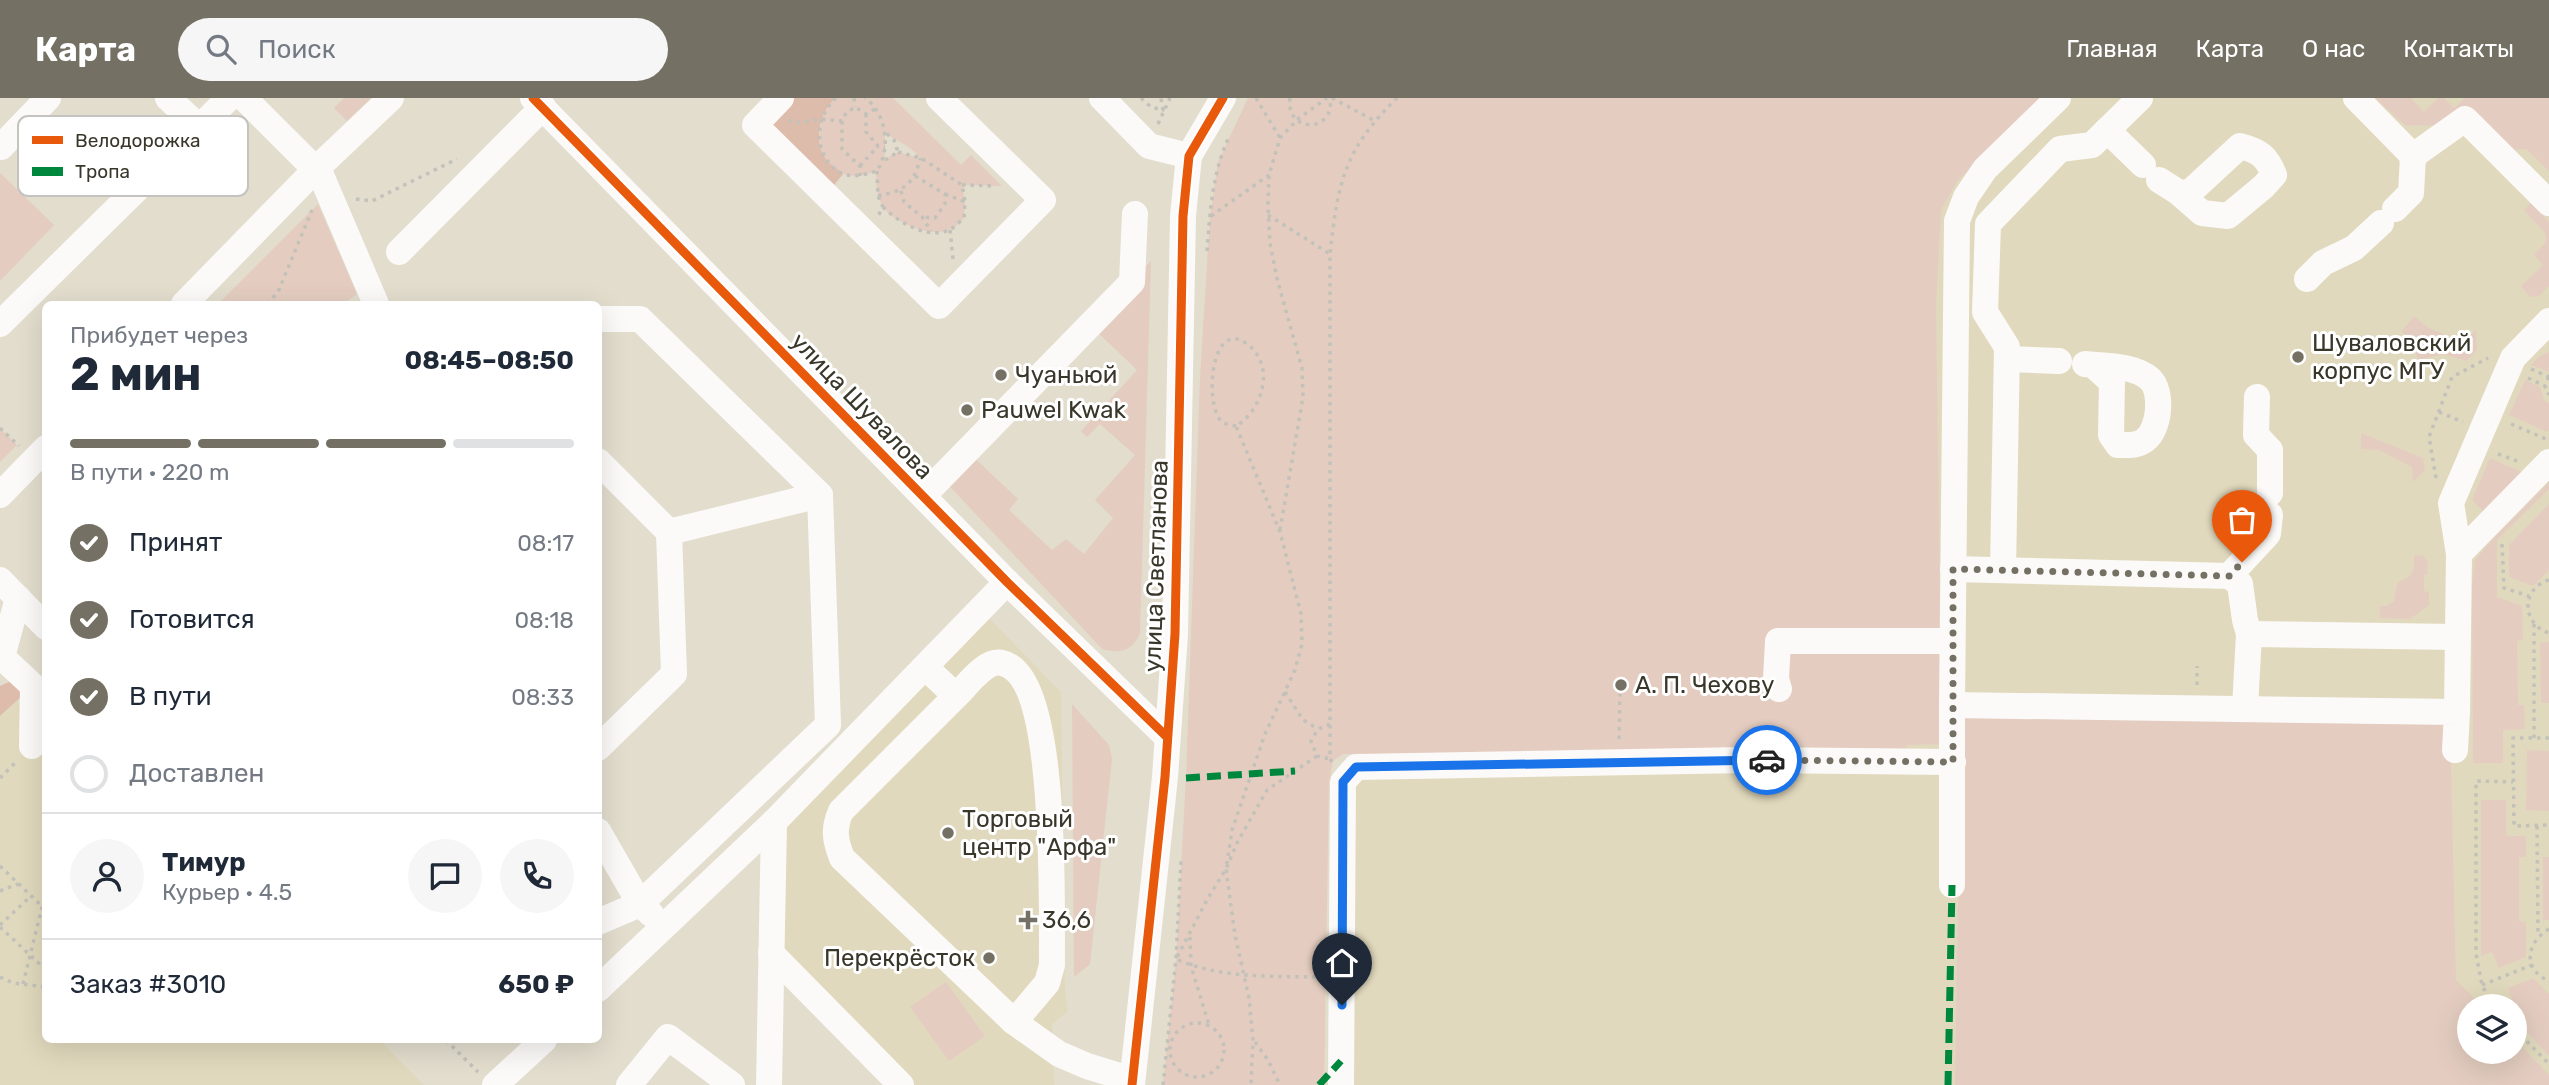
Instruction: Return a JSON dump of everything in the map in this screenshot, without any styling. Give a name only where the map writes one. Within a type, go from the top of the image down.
[{"type":"street","points":[[31,116],[48,98]]},
{"type":"street","points":[[168,98],[187,116]]},
{"type":"street","points":[[210,116],[229,98]]},
{"type":"street","points":[[244,98],[318,172],[375,301]]},
{"type":"street","points":[[187,301],[391,98]]},
{"type":"street","points":[[774,105],[755,125],[939,306],[1043,200],[939,98]]},
{"type":"street","points":[[1102,98],[1149,146],[1189,156]]},
{"type":"street","name":"улица Светланова","points":[[1132,1082],[1175,634],[1183,216],[1189,156],[1223,98]]},
{"type":"street","points":[[1952,885],[1957,221],[1966,197],[1986,169],[2058,98]]},
{"type":"street","points":[[2003,570],[2007,347],[1985,312],[1988,224],[2060,149],[2092,145],[2140,98]]},
{"type":"street","points":[[2307,279],[2323,263],[2354,248],[2411,193],[2413,156],[2356,98]]},
{"type":"street","points":[[399,252],[548,104]]},
{"type":"street","name":"улица Шувалова","points":[[548,104],[1007,582],[1167,737]]},
{"type":"street","points":[[2413,156],[2465,119],[2549,203]]},
{"type":"street","points":[[1,147],[18,129]]},
{"type":"street","points":[[2107,130],[2160,179]]},
{"type":"street","points":[[0,324],[129,196]]},
{"type":"street","points":[[923,496],[1132,282],[1135,214]]},
{"type":"street","points":[[602,318],[640,319],[820,495],[828,725],[640,904],[602,920]]},
{"type":"street","points":[[2455,750],[2459,554],[2451,503],[2513,358],[2549,321]]},
{"type":"street","points":[[2007,359],[2079,363]]},
{"type":"street","points":[[2230,576],[2268,534],[2270,450],[2256,435],[2257,397]]},
{"type":"street","points":[[2459,554],[2545,445]]},
{"type":"street","points":[[0,495],[42,452]]},
{"type":"street","points":[[602,465],[669,532],[674,674],[602,744]]},
{"type":"street","points":[[669,532],[820,495]]},
{"type":"street","points":[[1953,569],[2230,576],[2240,584],[2249,634],[2245,708]]},
{"type":"street","points":[[602,985],[774,822],[1007,582]]},
{"type":"street","points":[[9,589],[42,622]]},
{"type":"street","points":[[9,589],[2,657],[33,686],[32,746]]},
{"type":"street","points":[[2249,634],[2456,637]]},
{"type":"street","points":[[1779,690],[1776,679],[1778,641],[1952,641]]},
{"type":"street","points":[[1014,1021],[1047,983],[1052,965],[1045,757],[1037,713],[1028,686],[1004,663],[995,663],[985,668],[841,811],[835,824],[835,841],[842,858],[1014,1021],[1059,1054],[1132,1082]]},
{"type":"street","points":[[925,667],[956,696]]},
{"type":"street","points":[[1952,705],[2457,712]]},
{"type":"street","points":[[1341,1085],[1343,782],[1356,767],[1745,760],[1953,762]]},
{"type":"street","points":[[769,1085],[774,822]]},
{"type":"street","points":[[602,838],[640,904],[666,927]]},
{"type":"street","points":[[771,953],[901,1085]]},
{"type":"street","points":[[629,1085],[668,1037],[732,1085]]},
{"type":"street","points":[[490,1082],[540,1043]]},
{"type":"path","points":[[835,98],[829,103],[821,119],[818,140],[826,159],[844,174],[860,176],[877,171]]},
{"type":"path","points":[[854,98],[855,107]]},
{"type":"path","points":[[865,98],[875,108],[885,131],[884,160],[877,171],[878,196],[883,208],[909,227],[931,232],[950,230],[964,218],[962,185],[921,159],[898,152],[884,160]]},
{"type":"path","points":[[1140,98],[1151,107],[1163,110],[1161,98]]},
{"type":"path","points":[[1256,98],[1280,138]]},
{"type":"path","points":[[1290,98],[1289,108],[1297,121],[1310,125],[1322,121],[1330,110],[1330,98]]},
{"type":"path","points":[[1280,532],[1303,397],[1302,368],[1277,279],[1268,215],[1269,175],[1280,138],[1297,121],[1330,98]]},
{"type":"path","points":[[1330,98],[1376,121]]},
{"type":"path","points":[[1343,782],[1330,759],[1330,254],[1334,214],[1346,167],[1360,141],[1397,98]]},
{"type":"path","points":[[774,105],[795,123],[821,119],[842,121]]},
{"type":"path","points":[[855,107],[866,114]]},
{"type":"path","points":[[855,107],[846,113],[842,121],[842,149],[860,166]]},
{"type":"path","points":[[866,114],[875,108]]},
{"type":"path","points":[[866,114],[866,132],[878,146],[886,147]]},
{"type":"path","points":[[885,131],[894,140],[898,152]]},
{"type":"path","points":[[860,176],[860,166],[878,146]]},
{"type":"path","points":[[352,197],[372,201],[460,158]]},
{"type":"path","points":[[878,196],[901,191],[915,176],[921,159]]},
{"type":"path","points":[[270,301],[278,292],[319,193],[318,172]]},
{"type":"path","points":[[1209,217],[1269,175]]},
{"type":"path","points":[[915,176],[945,194],[965,202]]},
{"type":"path","points":[[901,191],[904,202],[922,217],[931,232]]},
{"type":"path","points":[[922,217],[935,218],[945,204],[945,194]]},
{"type":"path","points":[[873,242],[874,221],[883,208]]},
{"type":"path","points":[[1268,215],[1330,254]]},
{"type":"path","points":[[1231,339],[1242,340],[1252,347],[1259,359],[1263,388],[1257,405],[1247,419],[1236,426],[1221,421],[1215,410],[1213,378],[1215,360],[1222,344],[1231,339]]},
{"type":"path","points":[[2436,482],[2429,437],[2452,377],[2499,352]]},
{"type":"path","points":[[2527,367],[2549,377],[2545,386]]},
{"type":"path","points":[[2523,376],[2545,386],[2549,395]]},
{"type":"path","points":[[1200,377],[1213,378]]},
{"type":"path","points":[[2502,421],[2545,445]]},
{"type":"path","points":[[1236,426],[1280,532],[1301,614],[1302,644],[1285,692],[1265,734],[1232,830],[1226,869],[1228,896],[1244,975],[1253,1040],[1251,1085]]},
{"type":"path","points":[[2489,450],[2521,463]]},
{"type":"path","points":[[2502,542],[2504,588],[2529,596]]},
{"type":"path","points":[[2549,580],[2535,586],[2527,603],[2528,614],[2534,624],[2549,632]]},
{"type":"path","points":[[2534,624],[2534,738]]},
{"type":"path","points":[[1285,692],[1303,720],[1318,729]]},
{"type":"path","points":[[1619,762],[1620,694]]},
{"type":"path","points":[[1317,756],[1311,741],[1318,729],[1330,724]]},
{"type":"path","points":[[2549,738],[2513,738],[2514,826],[2549,825]]},
{"type":"path","points":[[1330,759],[1317,756],[1267,790],[1175,959],[1191,966],[1244,975],[1342,977]]},
{"type":"path","points":[[2487,994],[2482,985],[2476,954],[2476,781],[2514,782]]},
{"type":"path","points":[[2537,826],[2538,936],[2530,953],[2532,965],[2538,975],[2549,981]]},
{"type":"path","points":[[0,866],[42,906]]},
{"type":"path","points":[[0,891],[19,884]]},
{"type":"path","points":[[31,896],[0,926],[42,967]]},
{"type":"path","points":[[23,984],[42,915]]},
{"type":"path","points":[[2538,936],[2549,929]]},
{"type":"path","points":[[1190,935],[1191,966],[1209,1025],[1221,1036],[1225,1053],[1217,1068],[1210,1074],[1194,1077],[1185,1074],[1172,1061],[1168,1048],[1174,1034],[1181,1027],[1199,1022],[1209,1025]]},
{"type":"path","points":[[2482,985],[2532,965]]},
{"type":"path","points":[[0,977],[13,983],[42,986]]},
{"type":"path","points":[[1253,1040],[1268,1060],[1280,1085]]},
{"type":"path","points":[[2527,1041],[2549,1064]]},
{"type":"path","points":[[449,1043],[490,1082]]},
{"type":"shaded area","points":[[344,98],[371,98],[347,121],[334,108]]},
{"type":"shaded area","points":[[794,98],[836,98],[825,111],[819,135],[826,159],[843,174],[826,195],[760,131]]},
{"type":"shaded area","points":[[836,98],[893,98],[961,165],[971,155],[1002,186],[962,185],[964,218],[955,227],[943,232],[924,230],[903,223],[882,205],[876,172],[843,174],[833,168],[826,159],[820,127],[828,106]],"holes":[[[885,133],[908,146],[920,158],[898,152],[885,159]]]},
{"type":"shaded area","points":[[1248,98],[2042,98],[1958,180],[1941,210],[1936,303],[1942,744],[1907,745],[1897,753],[1343,754],[1333,761],[1329,782],[1324,1085],[1163,1085],[1176,959],[1186,778],[1200,377],[1210,217],[1218,162]]},
{"type":"shaded area","points":[[1439,98],[2549,98],[2549,1085],[1353,1085],[1355,247]]},
{"type":"shaded area","points":[[2375,98],[2411,98],[2424,112],[2438,98],[2444,98],[2454,108],[2465,98],[2549,98],[2549,171],[2526,149],[2510,150],[2467,106],[2443,126],[2405,125]]},
{"type":"shaded area","points":[[0,173],[18,190],[18,196],[24,196],[54,225],[0,281]]},
{"type":"shaded area","points":[[2531,203],[2549,222],[2549,286],[2539,296],[2530,297],[2521,286],[2543,265],[2534,255],[2546,242],[2545,233],[2524,210]]},
{"type":"shaded area","points":[[318,204],[357,294],[347,301],[221,301]]},
{"type":"shaded area","points":[[1151,261],[1140,633],[1130,647],[1115,651],[1102,649],[941,477],[967,451],[1018,499],[1009,510],[1052,550],[1066,539],[1084,554],[1113,518],[1095,500],[1135,455],[1100,424],[1087,437],[1081,431],[1137,370],[1090,325]]},
{"type":"shaded area","points":[[2414,316],[2427,327],[2462,343],[2476,330],[2477,350],[2466,361],[2444,354],[2418,360],[2415,350],[2402,331]]},
{"type":"shaded area","points":[[2549,352],[2549,372],[2531,365],[2540,356]]},
{"type":"shaded area","points":[[2525,380],[2540,387],[2544,400],[2549,403],[2547,432],[2509,415]]},
{"type":"shaded area","points":[[0,428],[17,445],[0,462]]},
{"type":"shaded area","points":[[2361,433],[2423,458],[2425,470],[2413,482],[2412,467],[2379,450],[2361,449]]},
{"type":"shaded area","points":[[2490,458],[2523,473],[2483,511],[2472,500]]},
{"type":"shaded area","points":[[2549,482],[2549,489],[2497,540],[2497,597],[2522,606],[2523,640],[2517,641],[2518,705],[2524,705],[2525,729],[2503,730],[2503,763],[2473,763],[2472,584],[2475,560]]},
{"type":"shaded area","points":[[2549,504],[2549,570],[2533,586],[2509,577],[2509,545]]},
{"type":"shaded area","points":[[2414,555],[2424,556],[2428,562],[2427,575],[2424,575],[2424,591],[2429,592],[2429,605],[2410,619],[2380,618],[2380,606],[2394,601],[2397,583],[2412,573]]},
{"type":"shaded area","points":[[985,614],[1061,692],[1065,991],[1068,1011],[1052,1024],[1054,1085],[912,1085],[780,949],[784,823]]},
{"type":"shaded area","points":[[2549,642],[2549,703],[2541,703],[2540,643]]},
{"type":"shaded area","points":[[22,676],[33,686],[0,716],[0,686]]},
{"type":"shaded area","points":[[17,701],[42,723],[42,1043],[383,1043],[424,1085],[0,1085],[0,717]]},
{"type":"shaded area","points":[[1072,704],[1109,745],[1112,759],[1090,964],[1074,977]]},
{"type":"shaded area","points":[[1961,714],[2450,721],[2456,980],[2470,994],[2457,994],[2457,1064],[2527,1064],[2527,1052],[2549,1075],[2549,1085],[1955,1085]]},
{"type":"shaded area","points":[[2527,750],[2549,751],[2549,811],[2526,810]]},
{"type":"shaded area","points":[[2481,800],[2506,800],[2506,836],[2526,836],[2526,857],[2519,857],[2519,921],[2526,922],[2526,957],[2499,968],[2492,952],[2481,956]]},
{"type":"shaded area","points":[[2543,857],[2549,857],[2549,920],[2543,920]]},
{"type":"shaded area","points":[[2533,978],[2549,994],[2549,1056],[2527,1032],[2527,994],[2510,994],[2508,988]]},
{"type":"shaded area","points":[[946,982],[985,1036],[949,1061],[910,1007]]},
{"type":"marked path","points":[[1186,778],[1295,771]]},
{"type":"marked path","points":[[1948,1085],[1952,885]]},
{"type":"marked path","points":[[1319,1085],[1341,1061]]},
{"type":"cycle path","points":[[533,98],[1007,582],[1167,737]]},
{"type":"cycle path","points":[[1132,1085],[1165,777],[1175,634],[1183,216],[1189,156],[1223,98]]},
{"type":"way so far","points":[[1767,760],[1953,762],[1953,569],[2230,576],[2242,562]]},
{"type":"place","name":"Шуваловский корпус МГУ","points":[[2298,357]]},
{"type":"place","name":"Чуаньюй","points":[[1001,375]]},
{"type":"place","name":"Pauwel Kwak","points":[[967,410]]},
{"type":"place","name":"А. П. Чехову","points":[[1621,685]]},
{"type":"place","name":"Торговый центр \"Арфа\"","points":[[948,833]]},
{"type":"place","name":"36,6","points":[[1028,920]]},
{"type":"place","name":"Перекрёсток","points":[[989,958]]},
{"type":"route","points":[[1342,1005],[1343,782],[1356,767],[1767,760]]}]
